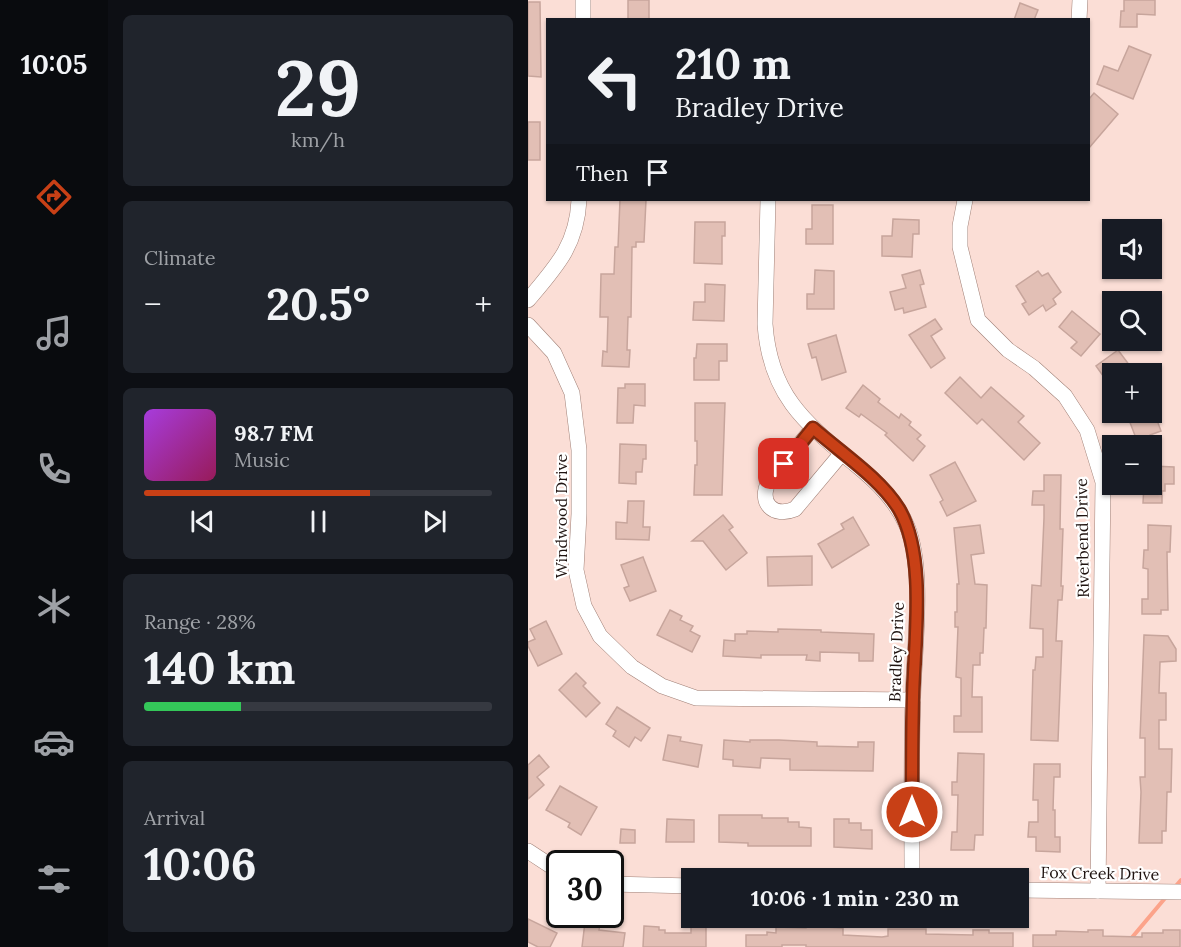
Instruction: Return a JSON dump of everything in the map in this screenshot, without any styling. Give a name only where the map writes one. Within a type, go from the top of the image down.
[{"type":"street","points":[[583,0],[583,18]]},
{"type":"street","points":[[1079,18],[1080,0]]},
{"type":"street","points":[[528,300],[549,278],[570,243],[578,220],[579,201]]},
{"type":"street","name":"Bradley Drive","points":[[768,201],[766,343],[777,381],[797,412],[886,492],[898,508],[913,549],[916,582],[912,868]]},
{"type":"street","name":"Riverbend Drive","points":[[965,201],[960,226],[960,247],[978,320],[1008,350],[1034,368],[1065,396],[1087,430],[1103,482],[1098,891]]},
{"type":"street","name":"Windwood Drive","points":[[528,325],[554,353],[572,393],[579,450],[576,570],[584,606],[600,636],[632,666],[652,680],[696,698],[913,700]]},
{"type":"street","points":[[813,428],[765,489],[765,499],[769,507],[778,513],[786,513],[795,509],[842,453]]},
{"type":"street","points":[[528,851],[546,863]]},
{"type":"street","points":[[624,884],[681,886]]},
{"type":"street","name":"Fox Creek Drive","points":[[1029,890],[1181,892]]},
{"type":"building","points":[[628,0],[649,0],[649,18],[628,18]]},
{"type":"building","points":[[1124,0],[1155,0],[1155,15],[1137,14],[1137,27],[1120,27]]},
{"type":"building","points":[[528,2],[540,2],[541,77],[528,76]]},
{"type":"building","points":[[1020,3],[1038,10],[1035,18],[1015,18]]},
{"type":"building","points":[[1129,46],[1151,55],[1133,99],[1097,84],[1104,66],[1118,71]]},
{"type":"building","points":[[1094,93],[1118,114],[1090,147],[1090,98]]},
{"type":"building","points":[[528,122],[540,122],[540,160],[528,160]]},
{"type":"building","points":[[620,201],[646,201],[644,242],[636,242],[636,247],[632,247],[631,317],[628,317],[627,350],[630,350],[629,367],[602,366],[603,351],[607,352],[608,317],[600,317],[601,274],[614,274],[615,247],[618,247]]},
{"type":"building","points":[[812,205],[833,205],[833,244],[806,244],[806,229],[812,229]]},
{"type":"building","points":[[893,219],[919,220],[919,234],[913,234],[912,257],[882,256],[882,236],[892,236]]},
{"type":"building","points":[[695,222],[725,222],[725,236],[722,236],[722,264],[694,263]]},
{"type":"building","points":[[815,270],[834,271],[834,309],[807,309],[807,294],[814,294]]},
{"type":"building","points":[[920,270],[924,284],[920,285],[926,307],[904,313],[903,308],[895,310],[890,292],[906,288],[902,275]]},
{"type":"building","points":[[1038,271],[1042,276],[1048,273],[1061,292],[1053,299],[1056,304],[1046,311],[1043,305],[1029,315],[1022,304],[1026,302],[1016,286]]},
{"type":"building","points":[[705,284],[725,285],[724,321],[693,320],[694,302],[705,302]]},
{"type":"building","points":[[1072,311],[1100,334],[1081,356],[1071,348],[1077,342],[1059,327]]},
{"type":"building","points":[[935,319],[942,329],[931,336],[945,358],[931,368],[909,335]]},
{"type":"building","points":[[836,335],[846,372],[822,380],[816,357],[812,358],[808,344]]},
{"type":"building","points":[[697,344],[727,344],[727,361],[719,361],[719,380],[694,380],[694,358],[696,358]]},
{"type":"building","points":[[1117,351],[1128,363],[1102,363],[1102,374],[1096,366]]},
{"type":"building","points":[[960,377],[981,398],[991,387],[1024,416],[1018,422],[1040,443],[1024,460],[982,419],[977,424],[945,393]]},
{"type":"building","points":[[625,384],[645,384],[645,406],[634,405],[633,423],[617,423],[618,388],[625,388]]},
{"type":"building","points":[[863,385],[880,399],[878,402],[899,418],[901,414],[911,422],[909,425],[921,435],[917,439],[925,446],[913,461],[885,435],[887,433],[861,414],[859,417],[846,408]]},
{"type":"building","points":[[695,403],[725,403],[722,495],[694,495],[695,465],[697,465]]},
{"type":"building","points":[[1130,423],[1158,423],[1161,431],[1150,435],[1135,435]]},
{"type":"building","points":[[620,444],[646,445],[646,459],[643,459],[642,472],[636,472],[636,484],[619,483]]},
{"type":"building","points":[[955,462],[976,501],[947,516],[940,502],[943,500],[930,475]]},
{"type":"building","points":[[1162,466],[1174,467],[1174,484],[1165,484],[1165,491],[1162,491]]},
{"type":"building","points":[[1044,475],[1061,475],[1060,529],[1063,529],[1061,586],[1063,586],[1062,600],[1058,600],[1056,641],[1062,641],[1058,741],[1031,740],[1033,670],[1035,670],[1036,657],[1043,657],[1043,629],[1030,628],[1032,585],[1041,586],[1044,518],[1044,505],[1032,505],[1033,491],[1044,491]]},
{"type":"building","points":[[1143,495],[1162,495],[1162,503],[1143,503]]},
{"type":"building","points":[[628,501],[644,501],[643,527],[650,527],[649,540],[616,539],[616,522],[627,523]]},
{"type":"building","points":[[723,515],[733,527],[729,530],[747,553],[726,570],[703,541],[692,541]]},
{"type":"building","points":[[853,517],[869,545],[832,568],[818,544],[844,529],[841,524]]},
{"type":"building","points":[[980,525],[984,553],[971,555],[975,584],[987,585],[986,628],[984,628],[980,665],[973,665],[972,697],[982,697],[982,732],[954,732],[954,716],[961,716],[961,678],[956,677],[958,627],[955,627],[955,612],[957,612],[957,584],[959,584],[954,528]]},
{"type":"building","points":[[1148,525],[1171,526],[1170,552],[1167,552],[1168,610],[1161,610],[1161,614],[1142,614],[1142,599],[1148,599],[1148,569],[1143,568],[1144,550],[1148,550]]},
{"type":"building","points":[[812,556],[812,585],[768,586],[767,557]]},
{"type":"building","points":[[643,557],[656,591],[630,601],[624,588],[629,586],[621,565]]},
{"type":"building","points":[[670,610],[682,616],[680,620],[693,626],[690,631],[700,636],[692,652],[657,635]]},
{"type":"building","points":[[546,621],[562,654],[538,666],[528,646],[528,642],[535,639],[530,629]]},
{"type":"building","points":[[778,629],[874,634],[873,661],[859,661],[859,653],[820,652],[820,661],[806,660],[807,655],[761,655],[761,658],[723,656],[724,640],[735,641],[735,634],[747,634],[747,631],[778,632]]},
{"type":"building","points":[[1144,635],[1168,636],[1176,649],[1176,661],[1160,662],[1159,693],[1166,693],[1166,720],[1159,720],[1159,749],[1172,749],[1171,792],[1167,792],[1166,831],[1162,831],[1162,843],[1139,843],[1140,777],[1145,777],[1145,738],[1140,738]]},
{"type":"building","points":[[576,673],[586,683],[583,686],[600,703],[586,717],[559,690]]},
{"type":"building","points":[[617,707],[650,728],[641,741],[635,737],[629,747],[613,736],[616,731],[606,724]]},
{"type":"building","points":[[668,735],[681,737],[680,741],[702,745],[698,767],[663,760]]},
{"type":"building","points":[[724,740],[750,742],[750,740],[779,740],[817,742],[817,746],[858,747],[858,742],[874,742],[873,771],[790,770],[790,759],[761,758],[760,768],[733,766],[733,760],[723,759]]},
{"type":"building","points":[[958,753],[984,754],[983,835],[975,835],[974,850],[951,850],[952,832],[957,832],[958,795],[952,795],[952,782],[957,782]]},
{"type":"building","points":[[539,755],[549,767],[537,777],[544,785],[528,799],[528,765]]},
{"type":"building","points":[[1034,764],[1060,764],[1060,777],[1054,777],[1053,810],[1055,810],[1055,837],[1060,837],[1060,852],[1036,851],[1036,837],[1028,837],[1029,822],[1038,822],[1038,800],[1033,800]]},
{"type":"building","points":[[560,786],[597,807],[581,835],[568,827],[570,823],[546,810]]},
{"type":"building","points":[[719,815],[762,815],[762,818],[788,818],[788,822],[799,822],[799,827],[811,828],[811,846],[748,846],[748,843],[719,842]]},
{"type":"building","points":[[667,819],[694,820],[694,842],[666,842]]},
{"type":"building","points":[[834,819],[849,819],[849,823],[861,823],[861,830],[872,830],[872,849],[834,847]]},
{"type":"building","points":[[621,829],[635,830],[635,843],[620,843]]},
{"type":"building","points":[[528,919],[557,933],[550,947],[538,947],[528,942]]},
{"type":"building","points":[[644,926],[659,927],[659,930],[665,930],[665,933],[691,933],[691,928],[706,928],[706,947],[643,947]]},
{"type":"building","points":[[584,928],[599,928],[599,930],[625,933],[623,947],[582,947]]},
{"type":"building","points":[[776,928],[843,928],[843,935],[882,937],[888,936],[888,929],[926,929],[926,934],[973,935],[973,930],[989,930],[989,933],[1013,933],[1013,947],[782,945],[782,947],[746,947],[746,935],[776,933]]},
{"type":"building","points":[[1088,930],[1103,930],[1103,936],[1142,937],[1142,933],[1180,930],[1180,947],[1033,947],[1033,935],[1056,935],[1056,931],[1088,932]]},
{"type":"waterway","points":[[1175,887],[1181,880]]},
{"type":"waterway","points":[[1124,947],[1166,897]]},
{"type":"route","points":[[784,464],[813,428],[886,492],[898,508],[907,528],[916,565],[912,812]]}]
